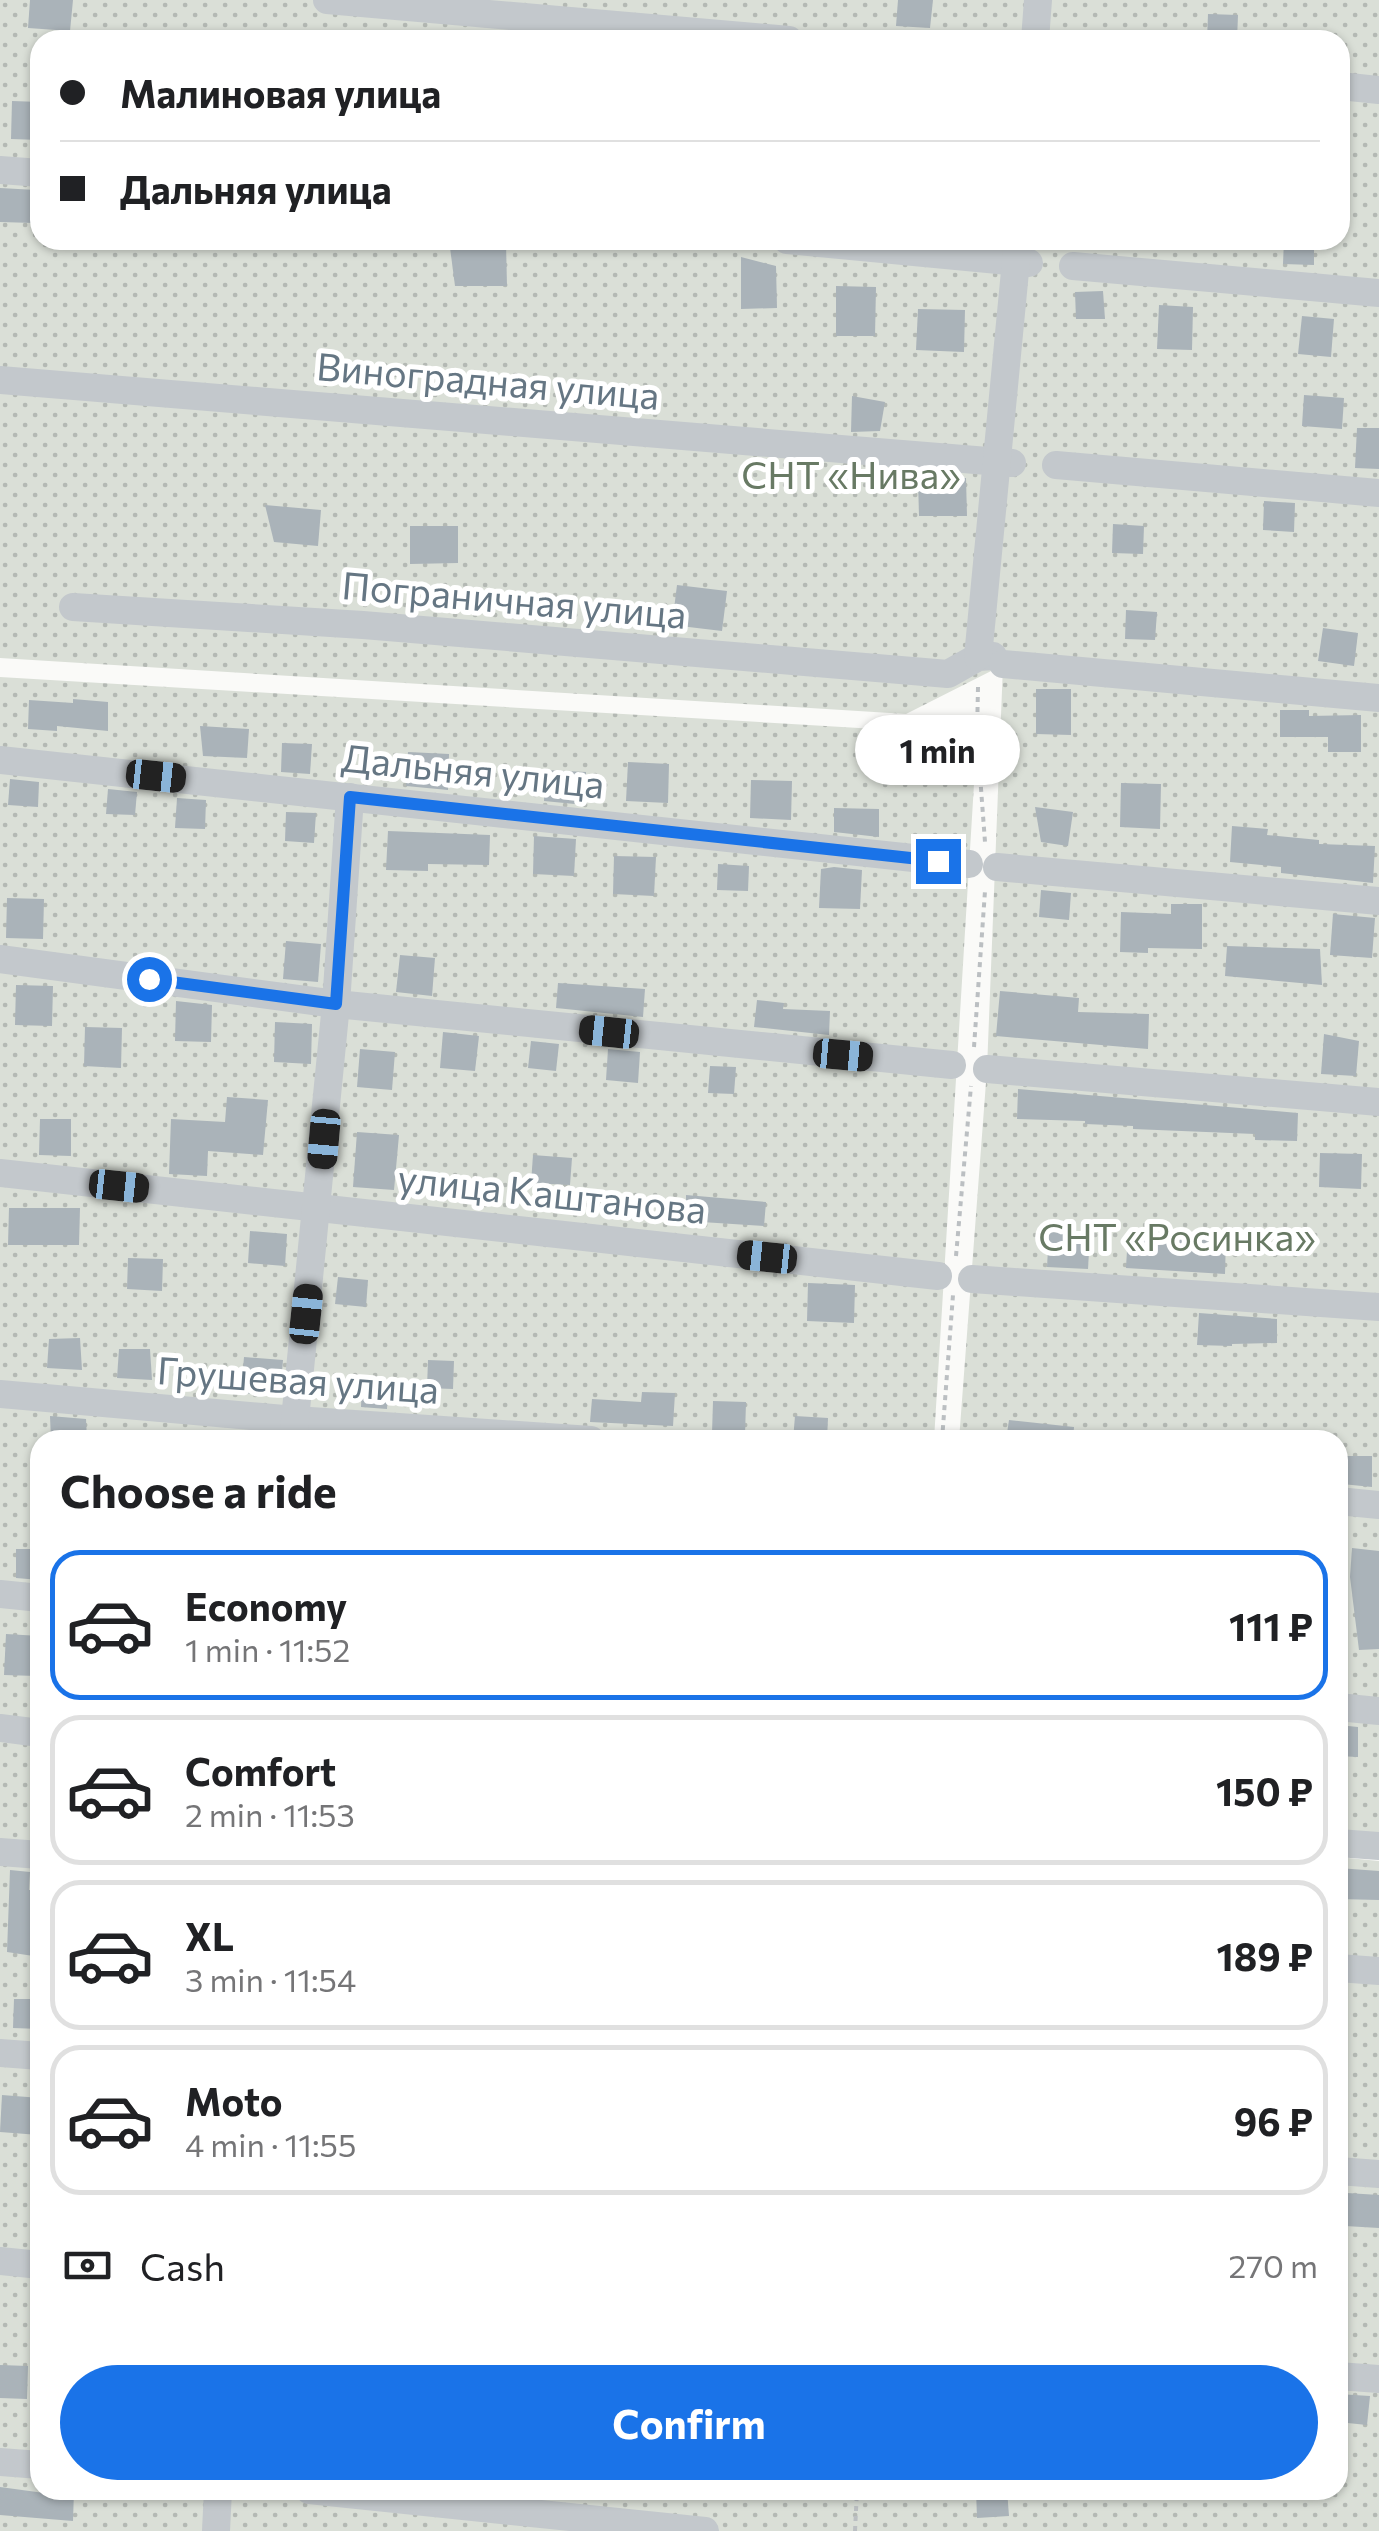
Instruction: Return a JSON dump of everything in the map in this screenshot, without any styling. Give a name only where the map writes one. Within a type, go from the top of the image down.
[{"type":"street","points":[[328,0],[674,30]]},
{"type":"street","points":[[1036,30],[1038,0]]},
{"type":"street","points":[[1350,87],[1379,90]]},
{"type":"street","points":[[0,170],[30,172]]},
{"type":"street","points":[[896,250],[983,258],[1021,255],[993,461],[991,659],[1379,698]]},
{"type":"street","points":[[1073,266],[1379,293]]},
{"type":"street","name":"Виноградная улица","points":[[0,380],[993,461]]},
{"type":"street","points":[[1056,466],[1379,493]]},
{"type":"street","name":"Пограничная улица","points":[[73,608],[362,625],[948,674],[991,659]]},
{"type":"street","name":"Дальняя улица","points":[[0,760],[996,867],[1379,900]]},
{"type":"street","points":[[294,1430],[336,1004],[350,797]]},
{"type":"street","points":[[0,959],[336,1004],[952,1066]]},
{"type":"street","points":[[1000,1070],[1379,1102]]},
{"type":"street","name":"улица Каштанова","points":[[0,1173],[927,1275]]},
{"type":"street","points":[[978,1279],[1379,1306]]},
{"type":"street","name":"Грушевая улица","points":[[0,1394],[294,1430]]},
{"type":"street","points":[[1348,1502],[1379,1505]]},
{"type":"street","points":[[0,1594],[30,1597]]},
{"type":"street","points":[[1348,1708],[1379,1711]]},
{"type":"street","points":[[0,1728],[30,1732]]},
{"type":"street","points":[[1348,1844],[1379,1846]]},
{"type":"street","points":[[0,1852],[30,1854]]},
{"type":"street","points":[[1348,1969],[1379,1971]]},
{"type":"street","points":[[0,2053],[30,2055]]},
{"type":"street","points":[[1348,2172],[1379,2174]]},
{"type":"street","points":[[0,2261],[30,2263]]},
{"type":"street","points":[[1348,2377],[1379,2380]]},
{"type":"street","points":[[0,2462],[30,2464]]},
{"type":"street","points":[[216,2531],[218,2500]]},
{"type":"street","points":[[406,2500],[706,2531]]},
{"type":"path","points":[[854,2531],[856,2500]]},
{"type":"green space","name":"СНТ «Нива»","points":[[0,0],[1379,0],[1379,1846],[1348,1844],[1348,1430],[960,1430],[987,1069],[1003,665],[906,714],[0,658]]},
{"type":"green space","points":[[0,677],[977,735],[935,1430],[30,1430],[30,2500],[1348,2500],[1348,1858],[1379,1861],[1379,2531],[0,2531]]},
{"type":"building","points":[[30,0],[73,0],[70,30],[28,28]]},
{"type":"building","points":[[898,0],[933,0],[930,28],[896,26]]},
{"type":"building","points":[[1208,14],[1238,15],[1237,30],[1207,30]]},
{"type":"building","points":[[12,101],[30,102],[30,140],[11,139]]},
{"type":"building","points":[[0,188],[30,190],[30,223],[0,222]]},
{"type":"building","points":[[450,250],[506,250],[507,286],[455,286]]},
{"type":"building","points":[[1284,250],[1314,250],[1314,265],[1283,264]]},
{"type":"building","points":[[741,257],[776,266],[777,308],[741,309]]},
{"type":"building","points":[[836,286],[876,287],[875,336],[836,336]]},
{"type":"building","points":[[1103,291],[1105,319],[1076,319],[1075,292]]},
{"type":"building","points":[[1159,305],[1193,307],[1192,350],[1157,349]]},
{"type":"building","points":[[918,309],[965,310],[964,352],[916,350]]},
{"type":"building","points":[[1302,316],[1334,319],[1331,357],[1298,354]]},
{"type":"building","points":[[1304,395],[1344,398],[1342,429],[1302,426]]},
{"type":"building","points":[[852,396],[885,402],[880,431],[851,432]]},
{"type":"building","points":[[1357,428],[1379,428],[1379,469],[1355,468]]},
{"type":"building","points":[[966,478],[967,516],[919,516],[918,479]]},
{"type":"building","points":[[1264,501],[1295,503],[1294,532],[1263,530]]},
{"type":"building","points":[[265,505],[321,510],[318,546],[274,542]]},
{"type":"building","points":[[1113,524],[1144,526],[1143,554],[1112,553]]},
{"type":"building","points":[[410,526],[458,526],[458,563],[410,564]]},
{"type":"building","points":[[677,585],[727,591],[722,631],[672,625]]},
{"type":"building","points":[[1126,610],[1157,612],[1155,640],[1125,639]]},
{"type":"building","points":[[1323,628],[1358,633],[1354,666],[1318,661]]},
{"type":"building","points":[[1036,689],[1071,689],[1071,735],[1036,734]]},
{"type":"building","points":[[73,699],[108,702],[108,731],[57,726],[57,731],[28,729],[29,700],[73,703]]},
{"type":"building","points":[[1280,710],[1309,710],[1309,716],[1361,715],[1361,752],[1328,752],[1328,737],[1280,737]]},
{"type":"building","points":[[200,726],[249,729],[247,758],[203,756]]},
{"type":"building","points":[[282,743],[312,744],[310,774],[281,772]]},
{"type":"building","points":[[408,752],[449,754],[448,790],[406,786]]},
{"type":"building","points":[[628,762],[669,764],[668,803],[626,801]]},
{"type":"building","points":[[545,770],[586,772],[585,805],[544,801]]},
{"type":"building","points":[[10,779],[39,782],[38,807],[8,805]]},
{"type":"building","points":[[751,780],[792,781],[791,820],[750,818]]},
{"type":"building","points":[[1121,783],[1161,784],[1160,829],[1120,827]]},
{"type":"building","points":[[108,789],[137,792],[135,815],[106,814]]},
{"type":"building","points":[[177,798],[206,800],[205,829],[175,828]]},
{"type":"building","points":[[1035,807],[1073,812],[1068,846],[1041,842]]},
{"type":"building","points":[[834,808],[879,809],[879,837],[834,832]]},
{"type":"building","points":[[286,812],[316,813],[314,843],[285,841]]},
{"type":"building","points":[[1232,826],[1268,829],[1267,835],[1319,840],[1319,844],[1375,846],[1373,883],[1281,873],[1281,867],[1230,862]]},
{"type":"building","points":[[388,831],[490,835],[489,865],[428,864],[428,871],[386,870]]},
{"type":"building","points":[[534,836],[576,839],[574,876],[533,874]]},
{"type":"building","points":[[614,856],[656,857],[654,896],[613,894]]},
{"type":"building","points":[[718,864],[749,866],[748,891],[717,890]]},
{"type":"building","points":[[821,869],[862,870],[860,909],[819,908]]},
{"type":"building","points":[[1041,890],[1071,893],[1069,920],[1039,917]]},
{"type":"building","points":[[7,898],[44,899],[43,939],[6,938]]},
{"type":"building","points":[[1171,904],[1202,904],[1202,949],[1120,952],[1121,912],[1171,914]]},
{"type":"building","points":[[1333,914],[1375,918],[1372,958],[1330,955]]},
{"type":"building","points":[[286,941],[321,944],[318,982],[283,979]]},
{"type":"building","points":[[1227,946],[1320,949],[1322,985],[1225,976]]},
{"type":"building","points":[[400,955],[435,958],[432,996],[396,992]]},
{"type":"building","points":[[558,983],[645,989],[643,1017],[556,1008]]},
{"type":"building","points":[[16,985],[53,986],[52,1026],[15,1025]]},
{"type":"building","points":[[1000,991],[1079,998],[1078,1012],[1149,1014],[1148,1049],[996,1036]]},
{"type":"building","points":[[757,1000],[784,1003],[783,1009],[830,1011],[829,1035],[754,1027]]},
{"type":"building","points":[[176,1001],[212,1005],[211,1042],[175,1041]]},
{"type":"building","points":[[275,1022],[312,1024],[311,1064],[274,1062]]},
{"type":"building","points":[[85,1027],[122,1028],[121,1068],[84,1066]]},
{"type":"building","points":[[443,1032],[479,1036],[475,1071],[440,1068]]},
{"type":"building","points":[[1324,1034],[1359,1041],[1356,1076],[1321,1074]]},
{"type":"building","points":[[531,1041],[559,1044],[556,1071],[528,1068]]},
{"type":"building","points":[[360,1049],[395,1052],[392,1090],[357,1087]]},
{"type":"building","points":[[608,1049],[640,1052],[638,1083],[606,1080]]},
{"type":"building","points":[[710,1066],[736,1067],[734,1094],[708,1093]]},
{"type":"building","points":[[1018,1089],[1298,1113],[1297,1141],[1255,1140],[1255,1134],[1017,1119]]},
{"type":"building","points":[[227,1097],[268,1100],[263,1155],[208,1151],[207,1176],[169,1174],[171,1119],[225,1122]]},
{"type":"building","points":[[40,1119],[71,1119],[71,1156],[39,1155]]},
{"type":"building","points":[[357,1132],[399,1135],[394,1190],[353,1187]]},
{"type":"building","points":[[1320,1153],[1362,1154],[1361,1189],[1319,1187]]},
{"type":"building","points":[[533,1155],[572,1158],[570,1185],[531,1183]]},
{"type":"building","points":[[686,1195],[766,1202],[764,1226],[686,1221]]},
{"type":"building","points":[[9,1208],[80,1208],[79,1245],[8,1245]]},
{"type":"building","points":[[250,1231],[287,1234],[285,1266],[248,1263]]},
{"type":"building","points":[[1049,1232],[1090,1234],[1088,1269],[1047,1267]]},
{"type":"building","points":[[1128,1233],[1226,1238],[1225,1274],[1126,1268]]},
{"type":"building","points":[[128,1258],[163,1259],[162,1291],[127,1289]]},
{"type":"building","points":[[338,1277],[368,1280],[366,1307],[335,1304]]},
{"type":"building","points":[[808,1283],[855,1285],[854,1323],[807,1321]]},
{"type":"building","points":[[1199,1313],[1277,1319],[1277,1343],[1197,1345]]},
{"type":"building","points":[[80,1338],[82,1370],[47,1368],[49,1339]]},
{"type":"building","points":[[119,1349],[150,1349],[152,1380],[117,1378]]},
{"type":"building","points":[[244,1357],[283,1360],[280,1396],[241,1393]]},
{"type":"building","points":[[428,1360],[454,1361],[453,1389],[427,1388]]},
{"type":"building","points":[[362,1383],[388,1384],[387,1409],[361,1407]]},
{"type":"building","points":[[642,1392],[675,1393],[673,1426],[590,1422],[592,1399],[641,1402]]},
{"type":"building","points":[[713,1401],[746,1402],[745,1430],[712,1430]]},
{"type":"building","points":[[50,1416],[86,1419],[87,1430],[51,1430]]},
{"type":"building","points":[[795,1416],[828,1418],[827,1430],[794,1430]]},
{"type":"building","points":[[1009,1420],[1074,1427],[1074,1430],[1008,1430]]},
{"type":"building","points":[[1348,1456],[1372,1456],[1372,1487],[1348,1485]]},
{"type":"building","points":[[1352,1548],[1379,1551],[1379,1649],[1359,1650],[1350,1577]]},
{"type":"building","points":[[16,1549],[30,1549],[30,1579],[16,1578]]},
{"type":"building","points":[[6,1634],[30,1635],[30,1676],[4,1675]]},
{"type":"building","points":[[1348,1726],[1358,1727],[1358,1757],[1348,1756]]},
{"type":"building","points":[[1348,1869],[1379,1871],[1379,1900],[1348,1899]]},
{"type":"building","points":[[10,1870],[30,1872],[30,1955],[7,1952]]},
{"type":"building","points":[[14,1999],[30,1999],[30,2029],[13,2028]]},
{"type":"building","points":[[2,2095],[30,2097],[30,2134],[0,2132]]},
{"type":"building","points":[[1348,2193],[1379,2195],[1379,2228],[1348,2226]]},
{"type":"building","points":[[0,2365],[28,2366],[27,2399],[0,2398]]},
{"type":"building","points":[[1348,2395],[1370,2396],[1367,2425],[1348,2423]]},
{"type":"building","points":[[0,2487],[30,2491],[30,2500],[74,2500],[73,2521],[0,2515]]},
{"type":"building","points":[[976,2500],[1008,2500],[1009,2516],[977,2518]]},
{"type":"route","points":[[149,979],[336,1004],[350,797],[938,861]]},
{"type":"park label","name":"СНТ «Росинка»","points":[[1177,1238]]}]
